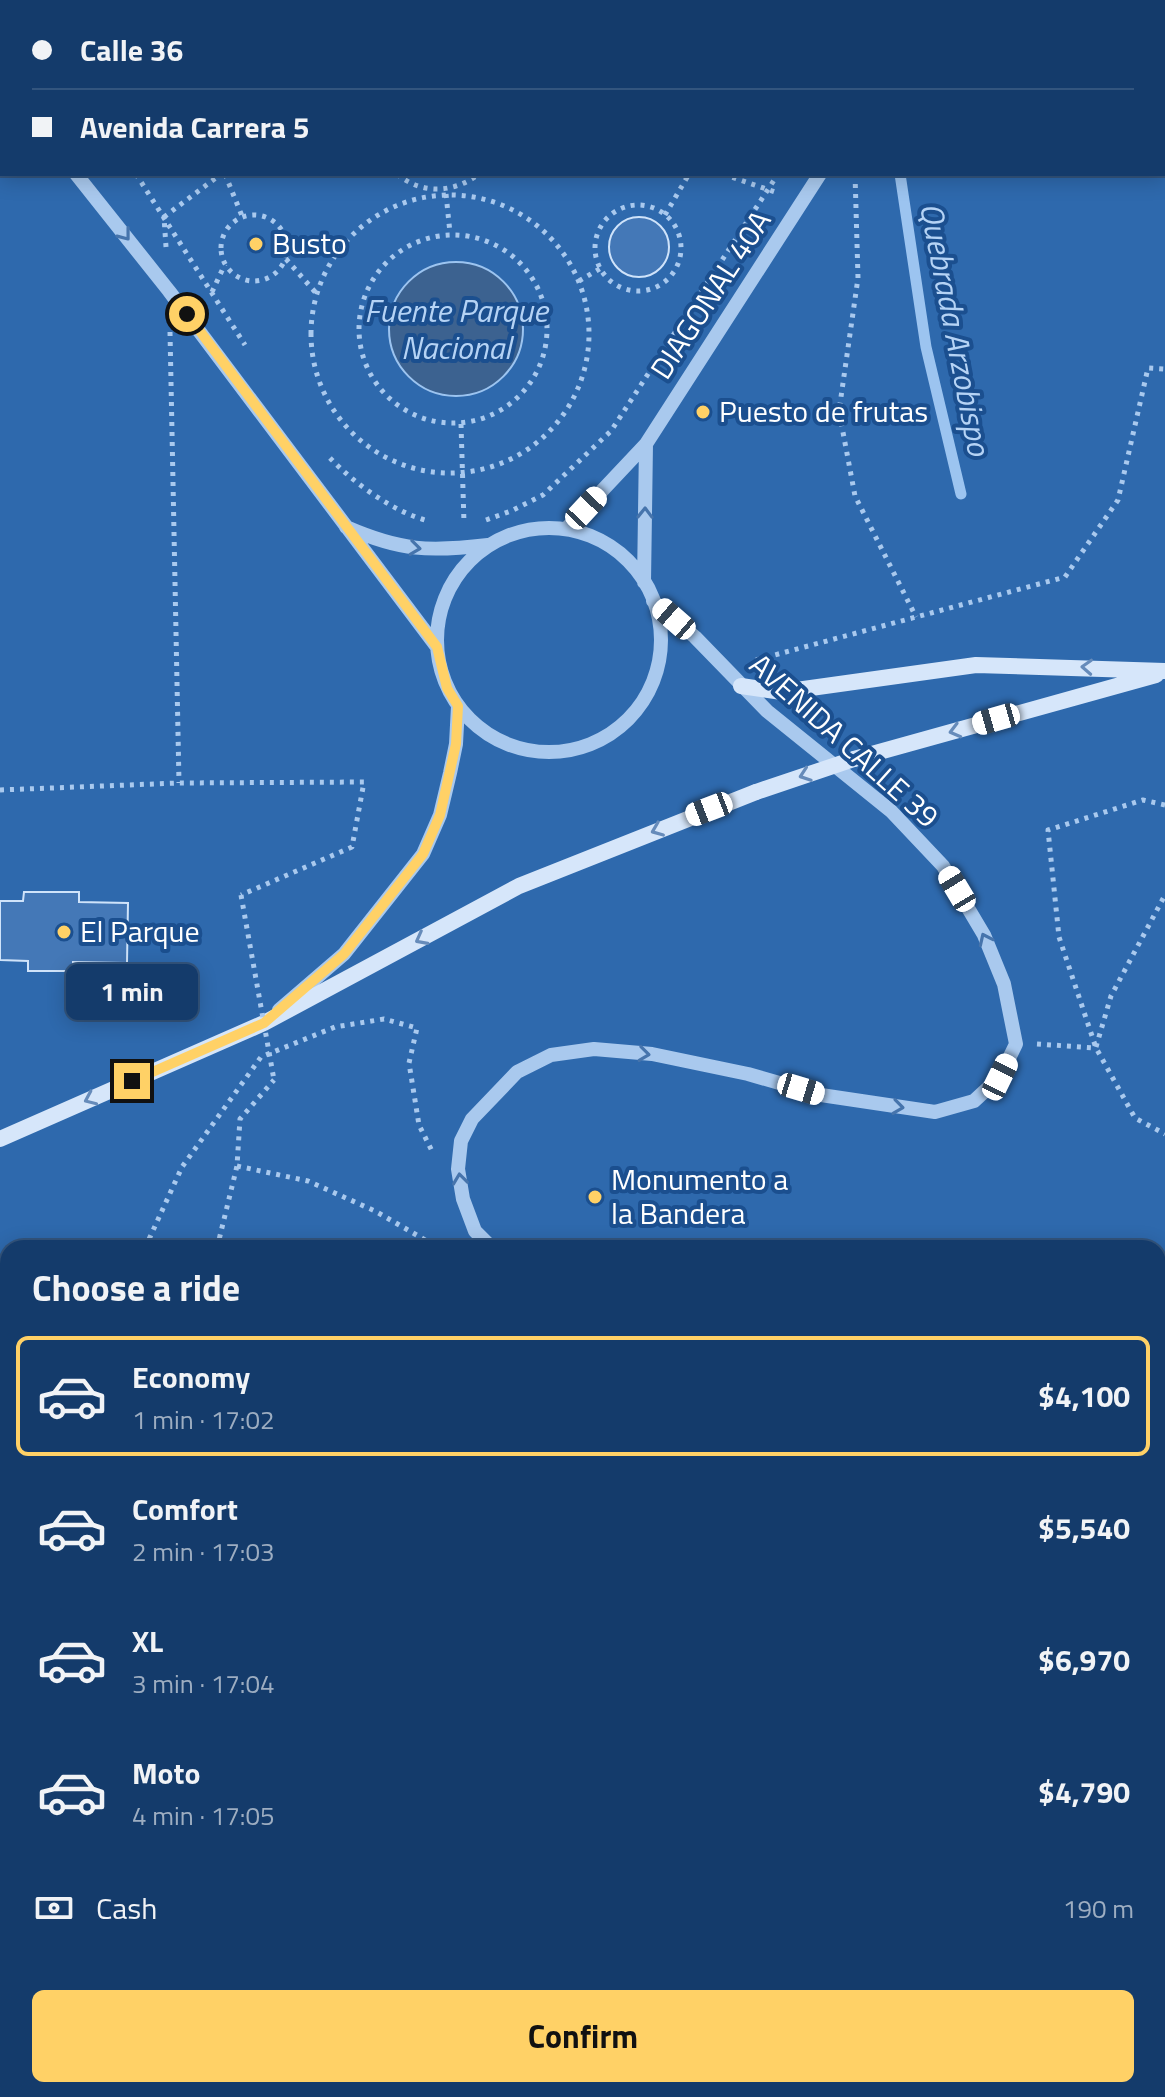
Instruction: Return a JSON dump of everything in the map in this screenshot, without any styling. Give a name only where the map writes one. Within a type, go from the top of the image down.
[{"type":"main road","points":[[741,686],[782,692],[990,664],[1165,672]]},
{"type":"main road","points":[[0,1139],[264,1023],[519,886],[756,792],[854,759],[1165,672]]},
{"type":"street","points":[[78,176],[169,291],[437,647]]},
{"type":"street","name":"DIAGONAL 40A","points":[[566,529],[646,444],[819,176]]},
{"type":"street","points":[[644,582],[646,444]]},
{"type":"street","points":[[345,527],[379,541],[437,551],[488,545],[525,530],[566,529],[589,535],[611,547],[629,562],[653,601],[660,628],[659,655],[654,681],[641,704],[623,725],[601,740],[576,750],[550,753],[523,750],[498,740],[476,726],[447,688],[437,647],[443,600],[454,579],[488,545]]},
{"type":"street","name":"AVENIDA CALLE 39","points":[[653,601],[695,637],[767,711],[891,811],[943,866],[984,935],[1004,984],[1016,1044]]},
{"type":"street","points":[[264,1023],[344,954],[423,854],[440,815],[450,773],[456,744],[458,706]]},
{"type":"street","points":[[484,1240],[475,1231],[463,1199],[458,1169],[461,1141],[472,1119],[517,1072],[551,1055],[594,1049],[652,1054],[748,1074],[821,1095],[935,1112],[974,1101],[1000,1077],[1016,1044]]},
{"type":"path","points":[[137,176],[252,356]]},
{"type":"path","points":[[164,217],[220,176]]},
{"type":"path","points":[[224,176],[242,216]]},
{"type":"path","points":[[400,176],[426,188],[446,192],[487,199],[526,217],[557,245],[579,281],[588,318],[588,355],[577,391],[558,423],[531,448],[498,465],[462,473],[424,472],[387,459],[355,437],[331,406],[315,370],[311,332],[316,293],[335,254],[365,223],[403,202],[446,192],[476,176]]},
{"type":"path","points":[[665,215],[688,176]]},
{"type":"path","points":[[729,176],[803,202]]},
{"type":"path","points":[[451,521],[480,522],[543,495],[611,431],[777,176]]},
{"type":"path","points":[[855,176],[858,278],[839,411],[855,496],[916,617]]},
{"type":"path","points":[[446,192],[450,233]]},
{"type":"path","points":[[648,206],[672,221],[681,247],[679,262],[662,284],[649,290],[635,291],[609,279],[601,268],[596,255],[596,241],[609,216],[621,208],[648,206]]},
{"type":"path","points":[[212,293],[225,264],[222,242],[232,222],[242,216],[264,216],[281,228],[288,248],[286,259],[272,276],[262,280],[241,278],[225,264]]},
{"type":"path","points":[[164,217],[169,291],[179,783]]},
{"type":"path","points":[[450,233],[483,238],[511,253],[533,278],[546,308],[547,340],[538,372],[519,398],[492,416],[461,424],[431,421],[403,409],[381,389],[365,363],[359,334],[362,303],[374,276],[395,254],[421,239],[450,233]]},
{"type":"path","points":[[286,259],[316,293]]},
{"type":"path","points":[[579,281],[601,268]]},
{"type":"path","points":[[724,669],[1065,577],[1118,500],[1148,368],[1165,369]]},
{"type":"path","points":[[461,424],[463,548]]},
{"type":"path","points":[[324,453],[346,475],[396,508],[426,521],[438,521]]},
{"type":"path","points":[[0,790],[179,783],[364,782],[352,847],[241,895],[274,1080],[240,1119],[237,1166],[219,1240]]},
{"type":"path","points":[[1165,805],[1143,800],[1048,830],[1059,937],[1096,1048],[1135,1118],[1165,1134]]},
{"type":"path","points":[[1096,1048],[1111,996],[1165,895]]},
{"type":"path","points":[[149,1240],[182,1167],[261,1057],[335,1027],[384,1019],[417,1028],[409,1063],[419,1125],[438,1162],[461,1141]]},
{"type":"path","points":[[1016,1044],[1096,1048]]},
{"type":"path","points":[[237,1166],[308,1181],[375,1211],[425,1240]]},
{"type":"shaded area","points":[[0,176],[1165,176],[1165,1240],[0,1240]]},
{"type":"water","name":"Fuente Parque Nacional","points":[[456,262],[481,268],[503,282],[517,304],[523,329],[517,354],[503,376],[481,390],[456,396],[431,390],[409,376],[395,354],[389,329],[395,304],[409,282],[431,268]]},
{"type":"building","points":[[639,217],[651,219],[660,226],[667,235],[667,259],[660,268],[651,275],[639,277],[627,275],[618,268],[611,259],[609,247],[611,235],[618,226],[627,219]]},
{"type":"building","name":"El Parque","points":[[24,892],[79,892],[79,902],[128,903],[127,963],[73,962],[73,971],[28,971],[28,961],[0,960],[0,901],[23,901]]},
{"type":"waterway","name":"Quebrada Arzobispo","points":[[900,176],[926,347],[961,494]]},
{"type":"place","name":"Busto","points":[[256,244]]},
{"type":"place","name":"Puesto de frutas","points":[[703,412]]},
{"type":"place","name":"El Parque","points":[[64,932]]},
{"type":"place","name":"Monumento a la Bandera","points":[[595,1197]]},
{"type":"route","points":[[132,1081],[264,1023],[344,954],[423,854],[440,815],[456,744],[458,706],[447,688],[437,647],[187,314]]}]
